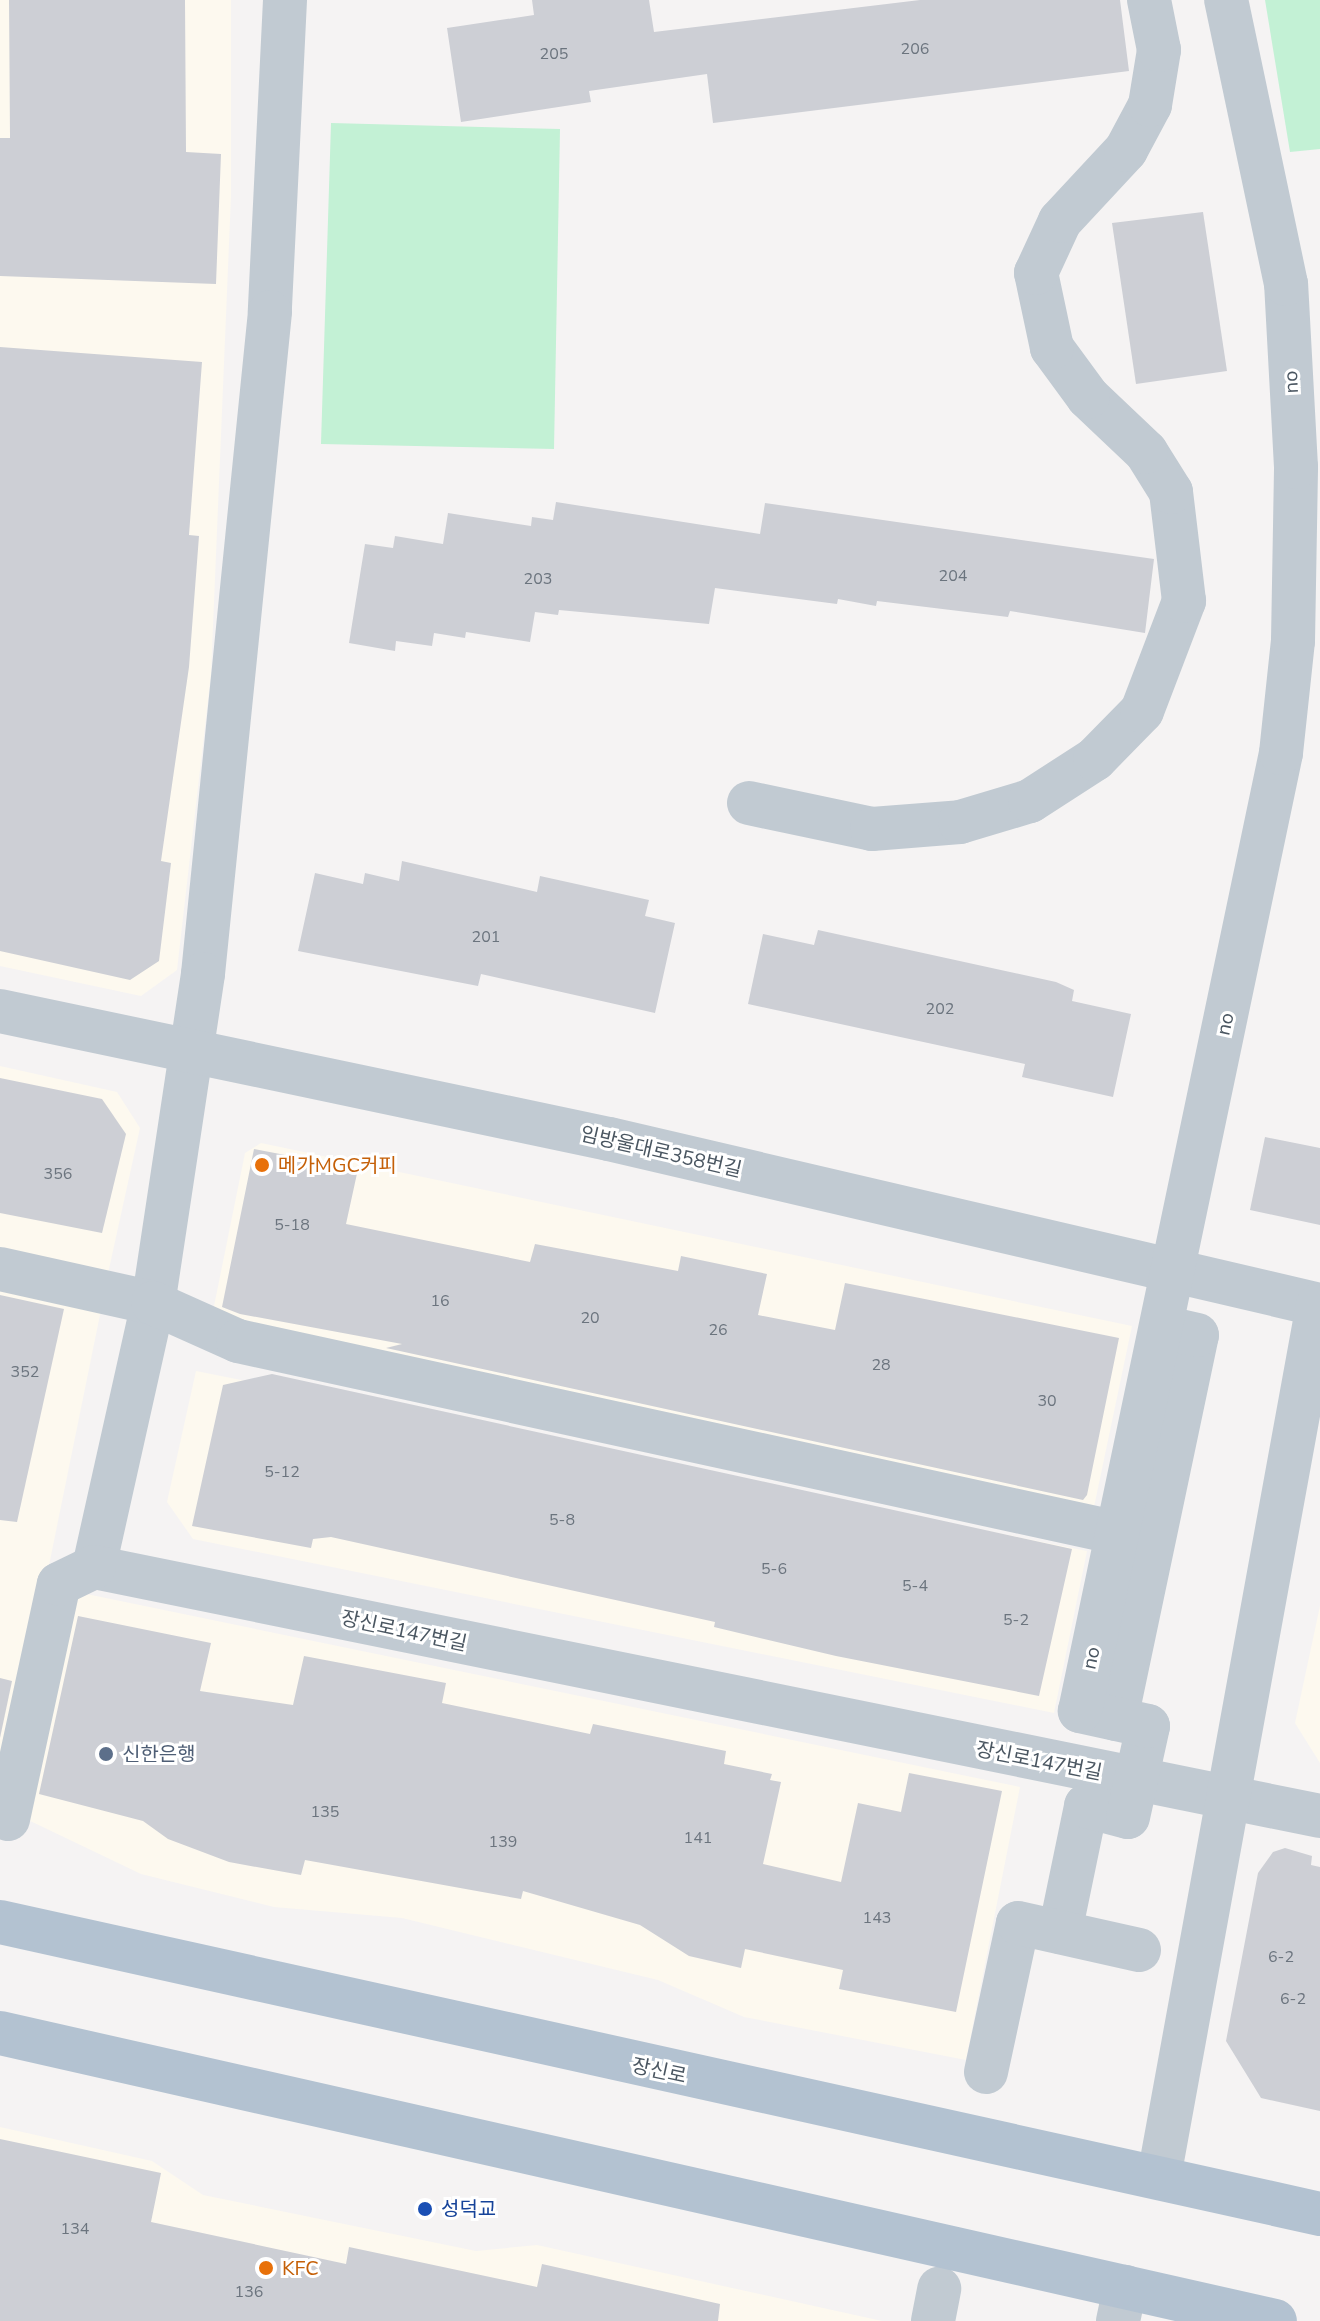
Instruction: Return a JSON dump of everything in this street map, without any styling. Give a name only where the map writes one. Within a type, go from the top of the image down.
[{"type":"main road","name":"장신로","points":[[0,1922],[420,2020],[1320,2214]]},
{"type":"main road","points":[[0,2033],[1122,2304],[1275,2321]]},
{"type":"street","points":[[8,1819],[59,1584],[94,1567],[153,1303],[194,1052],[270,312],[285,0]]},
{"type":"street","points":[[749,803],[872,829],[960,822],[1030,801],[1095,759],[1142,711],[1184,601],[1171,492],[1146,452],[1088,397],[1052,348],[1036,273],[1060,221],[1126,150],[1150,105],[1159,50],[1149,0]]},
{"type":"street","name":"no","points":[[1060,1932],[1086,1806],[1128,1817],[1148,1726],[1080,1711],[1281,753],[1293,641],[1296,467],[1286,284],[1226,0]]},
{"type":"street","name":"임방울대로358번길","points":[[0,1011],[609,1139],[1174,1274],[1319,1305]]},
{"type":"street","points":[[0,1269],[153,1303],[238,1341],[1118,1533]]},
{"type":"street","points":[[1159,2177],[1319,1305]]},
{"type":"street","points":[[1116,1719],[1197,1335],[1163,1327]]},
{"type":"street","name":"장신로147번길","points":[[94,1567],[1229,1800],[1320,1816]]},
{"type":"street","points":[[986,2072],[1010,2024],[1018,1923],[1139,1950]]},
{"type":"shaded area","points":[[0,0],[231,0],[231,196],[211,674],[177,970],[141,996],[0,966]]},
{"type":"shaded area","points":[[0,1066],[117,1092],[140,1128],[107,1278],[0,1255]]},
{"type":"shaded area","points":[[261,1143],[1132,1326],[1094,1507],[211,1321],[245,1153]]},
{"type":"shaded area","points":[[0,1283],[102,1305],[0,1806]]},
{"type":"shaded area","points":[[196,1371],[1087,1551],[1054,1713],[193,1539],[167,1502]]},
{"type":"shaded area","points":[[72,1591],[1020,1787],[966,2060],[744,2017],[658,1980],[402,1918],[274,1907],[141,1874],[24,1818]]},
{"type":"shaded area","points":[[1320,1606],[1320,1763],[1295,1723]]},
{"type":"shaded area","points":[[0,2127],[152,2161],[203,2195],[476,2251],[537,2245],[882,2321],[0,2321]]},
{"type":"green space","points":[[1265,0],[1320,0],[1320,149],[1290,152]]},
{"type":"green space","points":[[331,123],[560,129],[554,449],[321,444]]},
{"type":"building","points":[[9,0],[185,0],[186,152],[221,154],[216,284],[0,276],[0,138],[10,138]]},
{"type":"building","points":[[532,0],[649,0],[654,32],[920,0],[1120,0],[1129,71],[713,123],[707,74],[589,91],[591,102],[461,122],[447,28],[534,15]]},
{"type":"building","points":[[1203,212],[1227,371],[1136,384],[1112,223]]},
{"type":"building","points":[[0,347],[202,362],[189,535],[199,536],[189,667],[161,861],[171,863],[159,961],[130,980],[0,951]]},
{"type":"building","points":[[556,502],[760,534],[765,503],[1154,559],[1145,633],[1010,611],[1008,617],[877,601],[876,606],[838,599],[837,604],[715,588],[709,624],[559,610],[558,615],[535,612],[530,642],[466,632],[465,638],[434,633],[432,646],[396,641],[395,651],[349,643],[365,544],[393,548],[395,536],[443,544],[448,513],[531,526],[532,517],[553,520]]},
{"type":"building","points":[[402,861],[537,892],[540,876],[649,900],[645,916],[675,923],[655,1013],[481,974],[478,986],[298,951],[315,873],[363,884],[365,873],[399,881]]},
{"type":"building","points":[[818,930],[1056,982],[1074,990],[1072,1001],[1131,1014],[1113,1097],[1022,1077],[1025,1064],[748,1004],[763,934],[814,945]]},
{"type":"building","points":[[0,1078],[102,1099],[126,1134],[102,1233],[0,1213]]},
{"type":"building","points":[[1265,1137],[1320,1148],[1320,1225],[1250,1210]]},
{"type":"building","points":[[254,1149],[358,1169],[346,1224],[530,1262],[535,1244],[678,1271],[681,1256],[767,1274],[758,1315],[835,1330],[845,1283],[1119,1338],[1087,1495],[1083,1500],[386,1348],[402,1344],[240,1314],[222,1307]]},
{"type":"building","points":[[0,1295],[64,1309],[17,1522],[0,1520]]},
{"type":"building","points":[[272,1374],[1072,1549],[1039,1696],[836,1656],[714,1627],[715,1622],[331,1537],[313,1539],[311,1548],[192,1526],[223,1385]]},
{"type":"building","points":[[78,1616],[211,1643],[200,1691],[293,1705],[304,1656],[446,1683],[442,1703],[590,1734],[593,1724],[726,1751],[724,1764],[772,1774],[770,1780],[781,1782],[763,1864],[841,1882],[858,1803],[901,1812],[909,1773],[1002,1791],[956,2012],[839,1989],[843,1970],[745,1949],[741,1968],[689,1956],[640,1925],[523,1891],[521,1899],[305,1860],[301,1875],[229,1862],[168,1839],[143,1821],[39,1794]]},
{"type":"building","points":[[0,1678],[12,1681],[0,1738]]},
{"type":"building","points":[[1285,1848],[1312,1856],[1311,1865],[1320,1867],[1320,2111],[1261,2098],[1226,2041],[1258,1873],[1273,1852]]},
{"type":"building","points":[[0,2139],[161,2173],[151,2222],[346,2264],[349,2247],[537,2287],[542,2264],[720,2304],[718,2321],[0,2321]]},
{"type":"place","name":"메가MGC커피","points":[[262,1165]]},
{"type":"place","name":"신한은행","points":[[106,1754]]},
{"type":"place","name":"성덕교","points":[[425,2209]]},
{"type":"place","name":"KFC","points":[[266,2268]]}]
